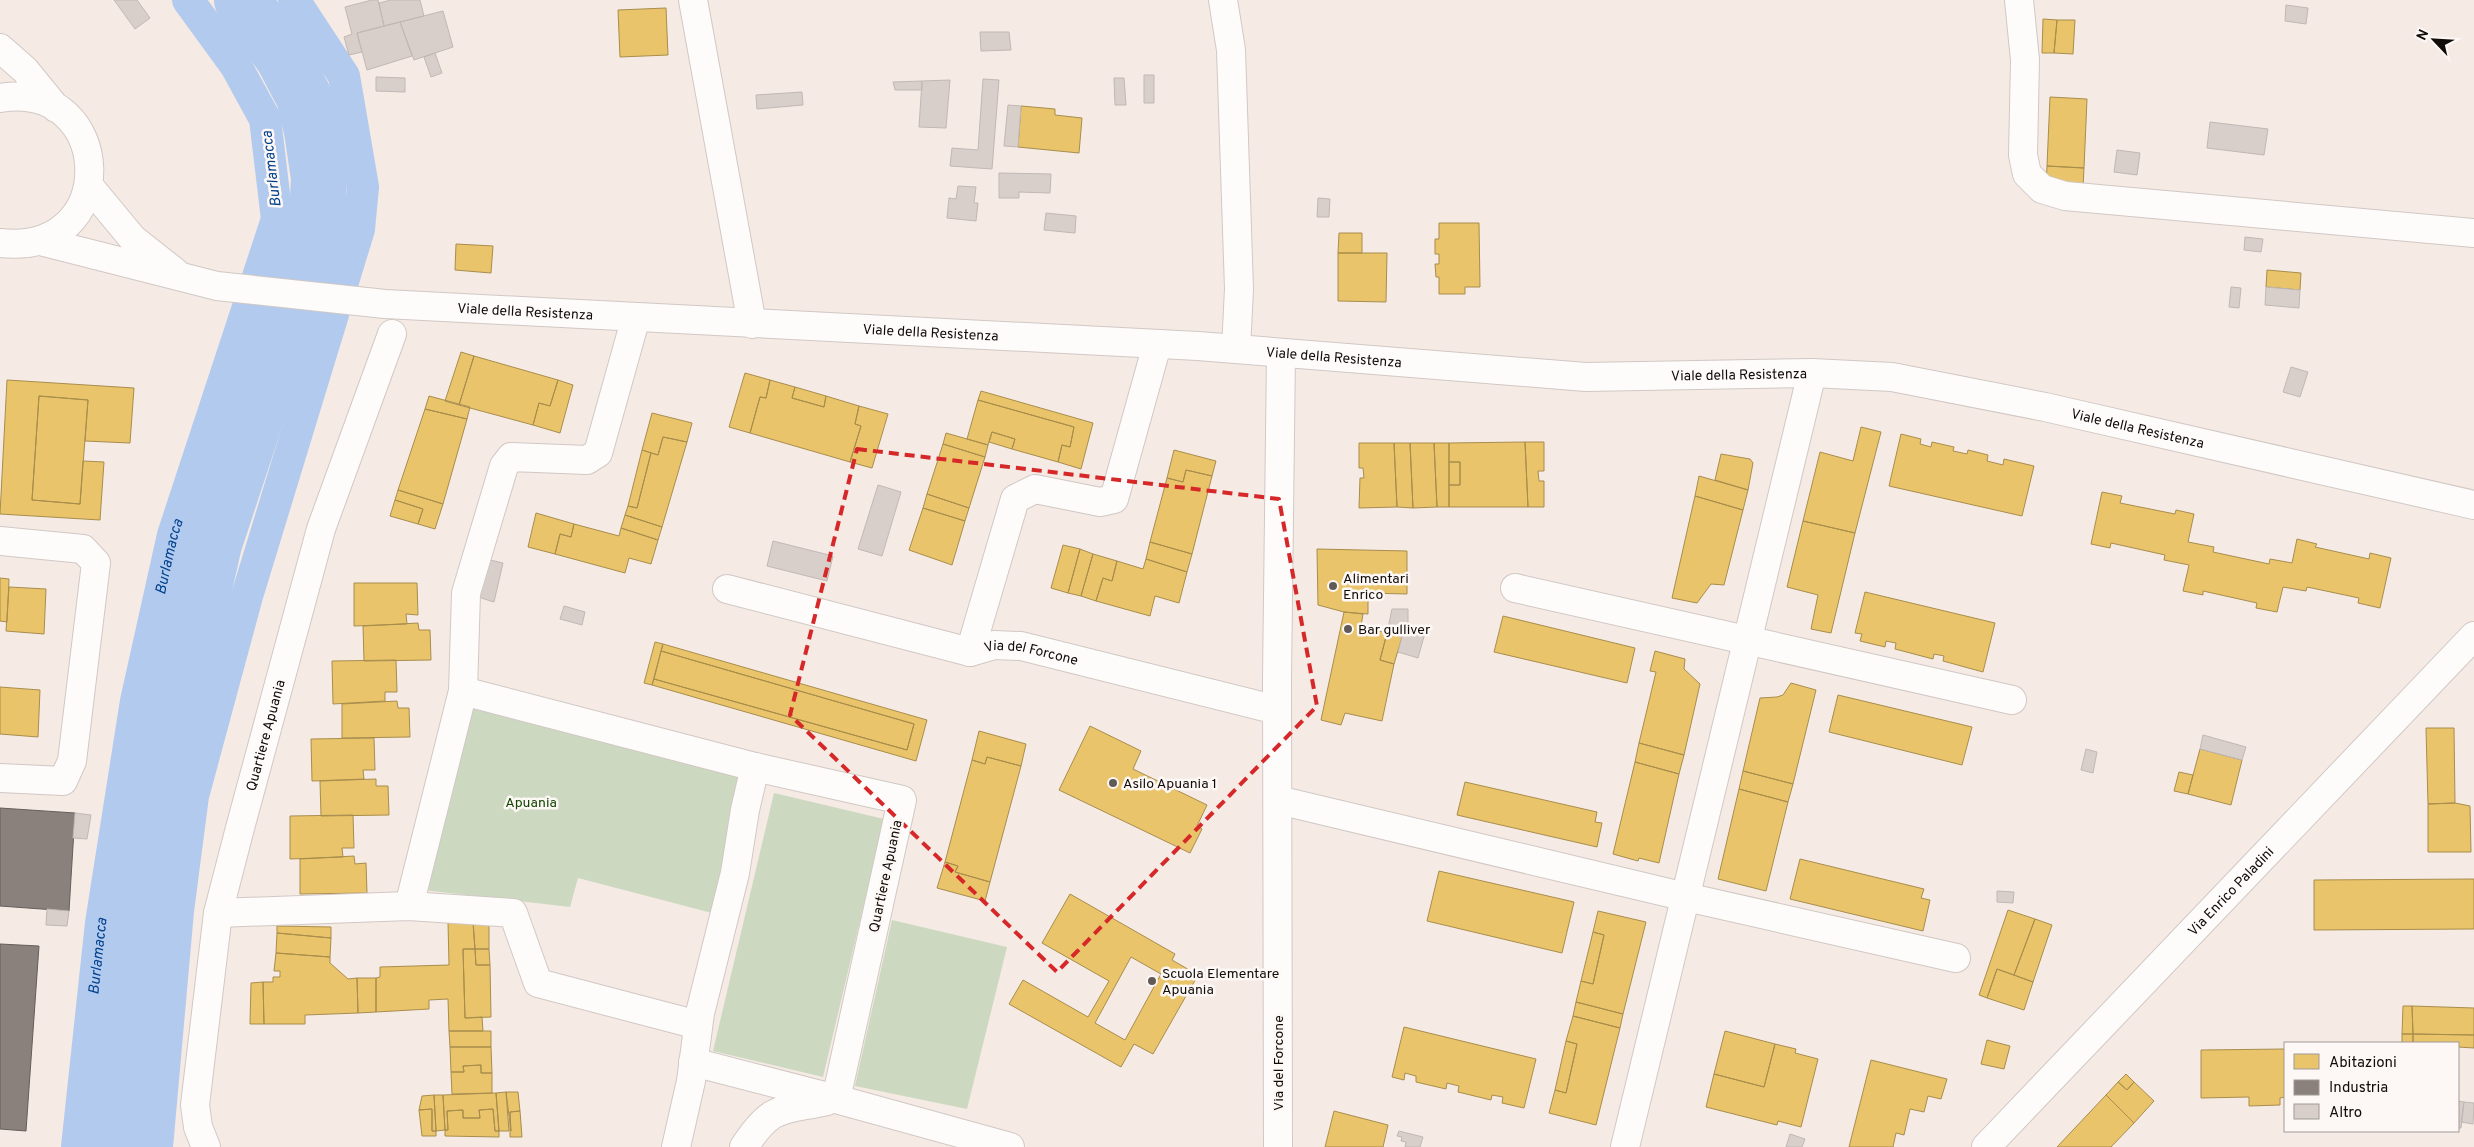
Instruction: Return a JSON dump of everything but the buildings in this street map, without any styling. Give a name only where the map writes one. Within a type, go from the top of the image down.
[{"type":"street","points":[[693,0],[752,324]]},
{"type":"street","points":[[1223,0],[1231,70],[1239,289],[1236,349]]},
{"type":"street","points":[[2019,0],[2025,60],[2023,154],[2027,174],[2042,189],[2065,196],[2474,234]]},
{"type":"street","points":[[0,48],[26,70],[56,108],[73,123],[85,142],[90,164],[89,186],[79,210],[62,229],[40,241],[19,245],[0,243]]},
{"type":"street","points":[[0,98],[20,96],[39,100],[56,108]]},
{"type":"street","name":"Viale della Resistenza","points":[[89,186],[133,239],[184,279]]},
{"type":"street","name":"Viale della Resistenza","points":[[40,241],[184,279],[218,286],[385,304],[1236,349],[1586,377],[1812,373],[1892,377],[2045,407],[2474,505]]},
{"type":"street","points":[[409,906],[462,691],[466,593],[504,466],[511,457],[587,460],[598,453],[636,317]]},
{"type":"street","name":"Quartiere Apuania","points":[[206,1147],[198,1127],[194,1105],[218,913],[321,530],[392,334]]},
{"type":"street","points":[[970,652],[1015,499],[1035,489],[1100,502],[1114,500],[1157,345]]},
{"type":"street","name":"Via del Forcone","points":[[1278,1147],[1277,710],[1281,353]]},
{"type":"street","points":[[1625,1147],[1812,373]]},
{"type":"street","points":[[0,540],[83,549],[96,563],[72,761],[63,781],[0,778]]},
{"type":"street","points":[[1515,588],[2012,700]]},
{"type":"street","name":"Via del Forcone","points":[[727,589],[970,652],[994,645],[1021,646],[1277,710]]},
{"type":"street","name":"Via Enrico Paladini","points":[[1986,1147],[2474,636]]},
{"type":"street","name":"Quartiere Apuania","points":[[462,691],[755,767],[902,800],[836,1099]]},
{"type":"street","points":[[676,1147],[693,1062],[698,1025],[735,873],[745,810],[755,767]]},
{"type":"street","points":[[1278,800],[1686,897],[1956,958]]},
{"type":"street","points":[[218,913],[409,906],[512,913],[538,983],[698,1025]]},
{"type":"street","points":[[693,1062],[1010,1147]]},
{"type":"street","points":[[744,1147],[759,1124],[781,1109],[836,1099]]},
{"type":"highlighted area","points":[[857,449],[1279,499],[1317,706],[1057,972],[790,715]]},
{"type":"green space","name":"Apuania","points":[[463,691],[755,767],[712,913],[578,878],[570,907],[423,890]]},
{"type":"green space","points":[[774,793],[884,819],[823,1077],[713,1051]]},
{"type":"green space","points":[[892,920],[1007,947],[967,1109],[855,1086]]},
{"type":"waterway","name":"Burlamacca","points":[[77,1147],[101,923],[136,701],[173,535],[277,219],[265,119],[236,66],[188,0]]},
{"type":"waterway","name":"Burlamacca","points":[[115,1147],[119,1081],[166,755],[214,544],[278,350],[317,220],[319,178],[312,131],[304,97],[283,57],[242,0]]},
{"type":"waterway","name":"Burlamacca","points":[[157,1147],[178,911],[193,796],[247,596],[359,229],[363,187],[344,76],[294,0]]},
{"type":"place","name":"Alimentari Enrico","points":[[1333,586]]},
{"type":"place","name":"Bar gulliver","points":[[1348,629]]},
{"type":"place","name":"Asilo Apuania 1","points":[[1113,783]]},
{"type":"place","name":"Scuola Elementare Apuania","points":[[1152,981]]}]
